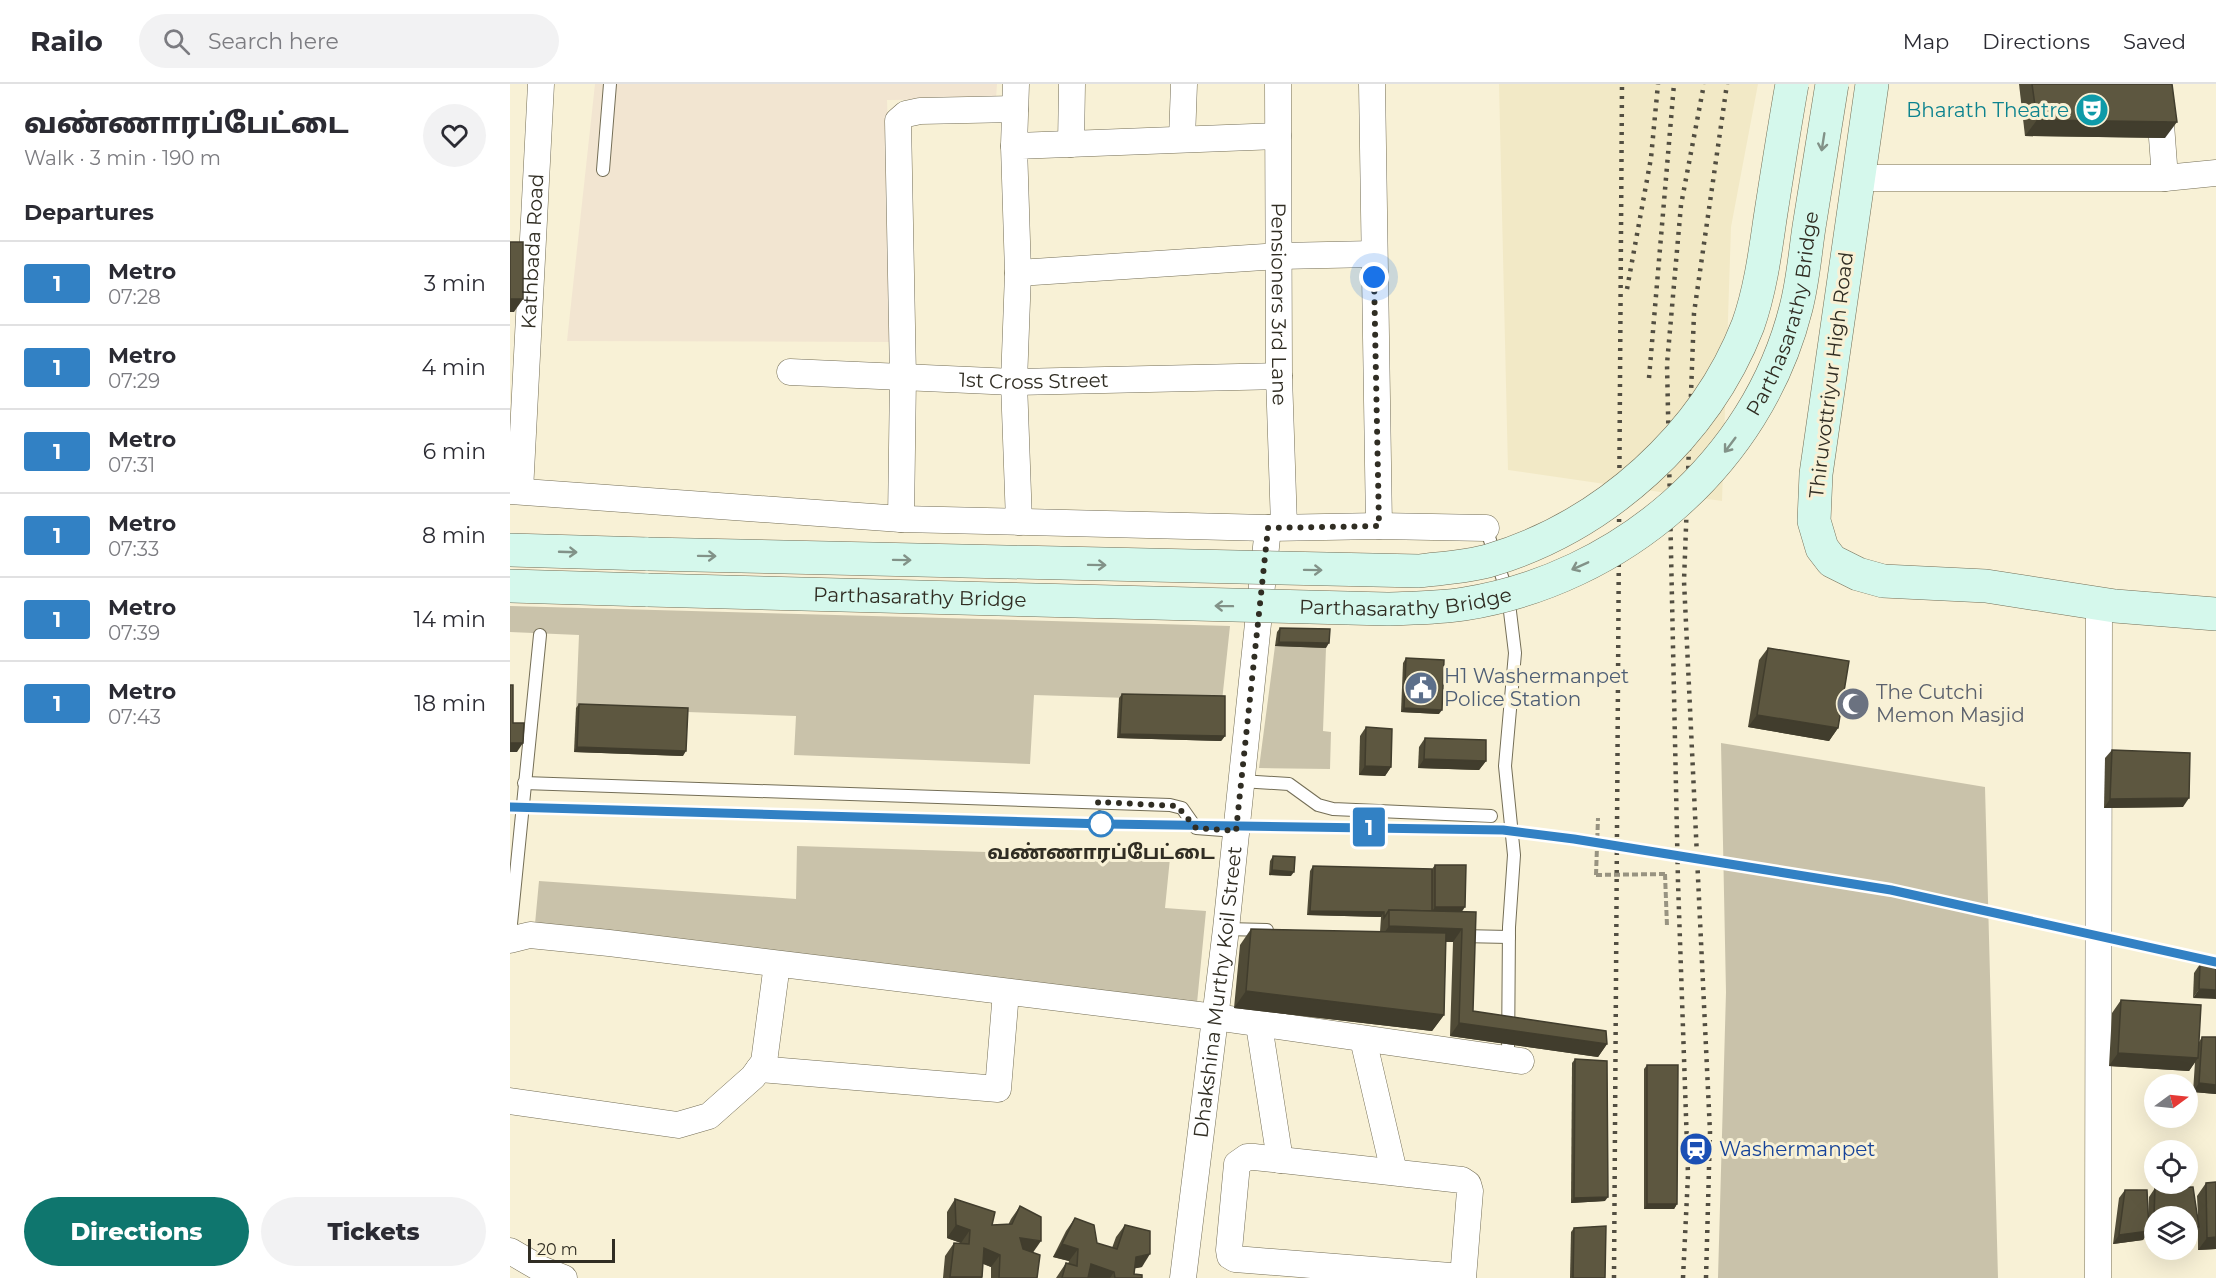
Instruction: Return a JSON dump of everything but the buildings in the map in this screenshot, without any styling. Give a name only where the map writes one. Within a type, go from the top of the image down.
[{"type":"main road","name":"Parthasarathy Bridge","points":[[510,550],[1419,571],[1489,561],[1565,530],[1606,504],[1662,456],[1710,397],[1728,368],[1748,325],[1758,290],[1792,84]]},
{"type":"main road","name":"Parthasarathy Bridge","points":[[510,586],[1387,609],[1463,604],[1539,583],[1572,570],[1634,538],[1662,516],[1704,478],[1756,406],[1787,336],[1796,308],[1832,84]]},
{"type":"main road","name":"Thiruvottriyur High Road","points":[[1872,84],[1816,474],[1814,521],[1822,548],[1832,561],[1841,567],[1883,581],[1986,586],[2098,604],[2216,614]]},
{"type":"street","name":"Kathbada Road","points":[[515,491],[541,84]]},
{"type":"street","points":[[1071,144],[1072,84]]},
{"type":"street","points":[[1182,139],[1184,84]]},
{"type":"street","name":"Pensioners 3rd Lane","points":[[1276,527],[1281,256],[1278,84]]},
{"type":"street","points":[[1372,84],[1379,526]]},
{"type":"street","points":[[2157,84],[2165,178]]},
{"type":"street","points":[[901,519],[903,377],[898,121],[906,114],[920,111],[1016,97],[1014,146],[1018,273],[1014,382],[1020,522]]},
{"type":"street","points":[[1014,146],[1278,136]]},
{"type":"street","points":[[1858,178],[2165,178],[2216,173]]},
{"type":"street","points":[[1018,273],[1281,256],[1374,254]]},
{"type":"street","name":"1st Cross Street","points":[[790,372],[1014,382],[1280,376]]},
{"type":"street","points":[[515,491],[901,519],[1276,527],[1486,528]]},
{"type":"street","name":"Dhakshina Murthy Koil Street","points":[[1183,1278],[1226,929],[1241,781],[1276,527]]},
{"type":"street","points":[[2098,604],[2098,1278]]},
{"type":"street","points":[[510,940],[530,935],[552,936],[1215,1017],[1514,1060]]},
{"type":"street","points":[[510,1101],[678,1125],[709,1116],[759,1069],[767,1049],[777,964]]},
{"type":"street","points":[[759,1069],[998,1089],[1006,992]]},
{"type":"street","points":[[1258,1025],[1280,1160]]},
{"type":"street","points":[[1363,1038],[1394,1172]]},
{"type":"street","points":[[1247,1157],[1280,1160],[1456,1178],[1468,1184],[1470,1191],[1463,1278],[1241,1261],[1230,1256],[1238,1164],[1247,1157]]},
{"type":"street","points":[[510,1251],[541,1269],[564,1278]]},
{"type":"lane","points":[[603,170],[610,84]]},
{"type":"lane","points":[[1486,528],[1508,596],[1515,653],[1505,766],[1514,855],[1509,937],[1514,1060]]},
{"type":"lane","points":[[510,934],[540,634]]},
{"type":"lane","points":[[1241,781],[1292,785],[1317,805],[1333,810],[1491,816]]},
{"type":"lane","points":[[524,783],[1170,805],[1182,808],[1196,828],[1236,831]]},
{"type":"lane","points":[[1226,929],[1285,931]]},
{"type":"lane","points":[[1450,936],[1509,937]]},
{"type":"path","points":[[1598,818],[1596,875],[1665,874],[1667,926]]},
{"type":"shaded area","points":[[595,84],[997,84],[996,99],[887,100],[895,342],[567,341]]},
{"type":"shaded area","points":[[1499,84],[1758,84],[1731,227],[1722,501],[1508,470]]},
{"type":"shaded area","points":[[510,606],[1230,626],[1222,701],[1034,695],[1030,764],[794,755],[796,716],[576,708],[579,635],[510,632]]},
{"type":"shaded area","points":[[1275,646],[1326,648],[1323,731],[1331,732],[1330,769],[1259,768]]},
{"type":"shaded area","points":[[1721,743],[1985,787],[1998,1278],[1718,1278],[1726,992]]},
{"type":"shaded area","points":[[797,846],[1170,858],[1165,908],[1206,911],[1197,1003],[535,924],[539,881],[796,899]]},
{"type":"railway","points":[[1614,1278],[1622,84]]},
{"type":"railway","points":[[1627,289],[1651,158],[1658,84]]},
{"type":"railway","points":[[1649,378],[1674,84]]},
{"type":"railway","points":[[1683,1278],[1688,1175],[1678,882],[1667,364],[1681,205],[1704,84]]},
{"type":"railway","points":[[1706,1278],[1710,1132],[1684,581],[1694,313],[1727,84]]},
{"type":"metro line","name":"1","points":[[510,807],[1106,824],[1503,830],[1574,839],[1891,890],[2216,962]]},
{"type":"place","name":"Bharath Theatre","points":[[2092,110]]},
{"type":"place","name":"H1 Washermanpet Police Station","points":[[1421,688]]},
{"type":"place","name":"The Cutchi Memon Masjid","points":[[1853,704]]},
{"type":"place","name":"வண்ணாரப்பேட்டை","points":[[1101,824]]},
{"type":"place","name":"Washermanpet","points":[[1696,1149]]},
{"type":"route","points":[[1101,824],[1098,802],[1170,805],[1182,808],[1193,825],[1201,830],[1236,831],[1268,528],[1379,526],[1374,277]]}]
